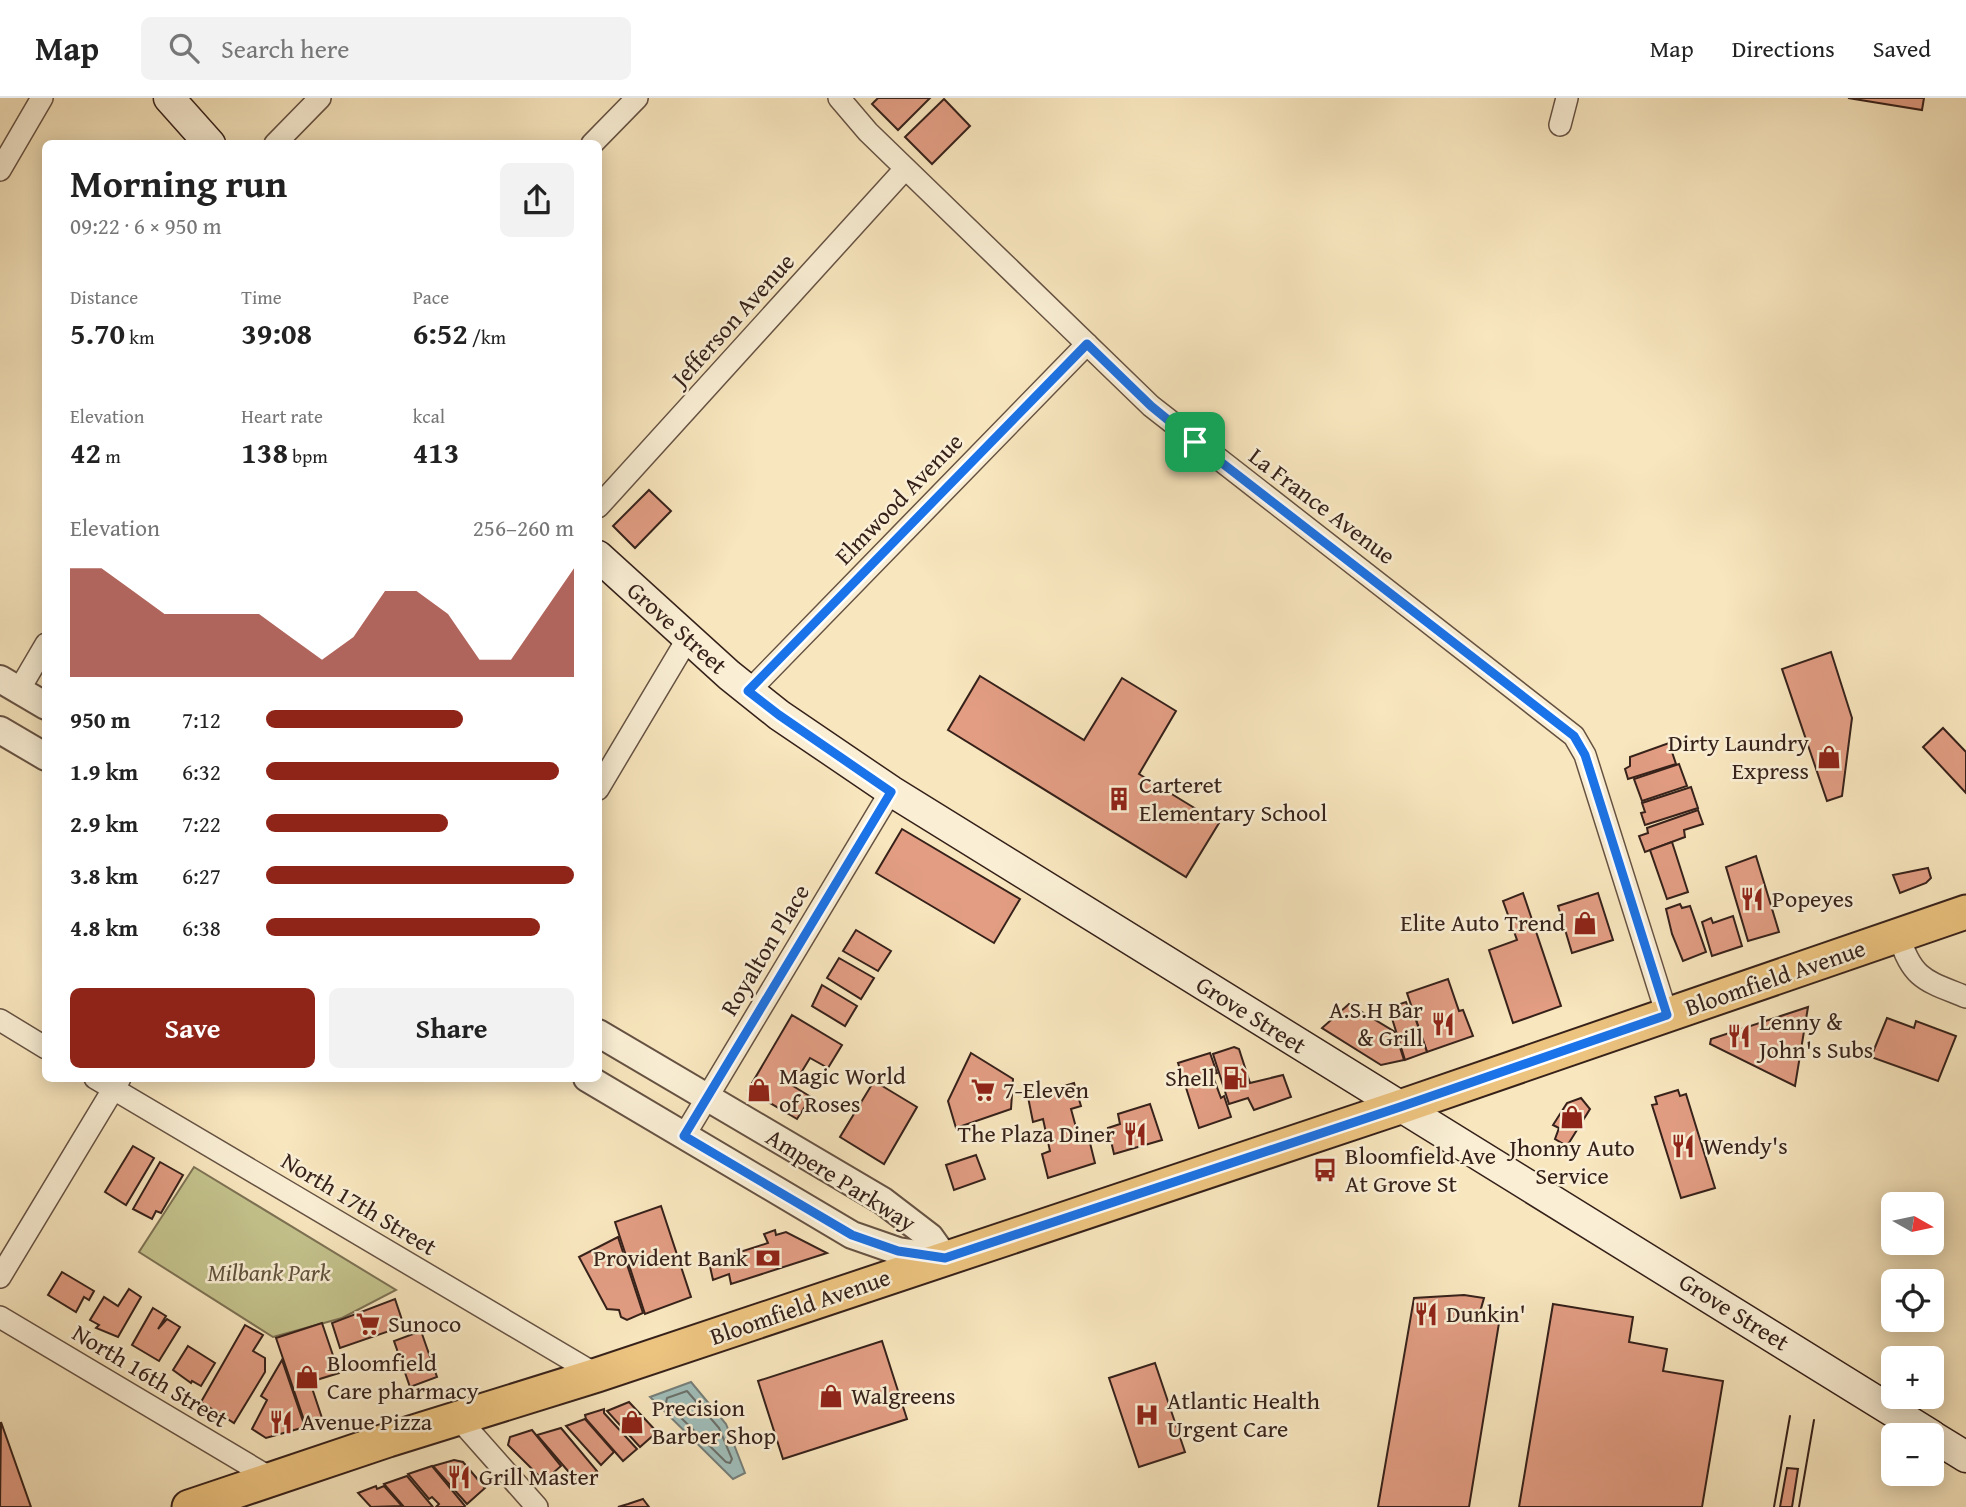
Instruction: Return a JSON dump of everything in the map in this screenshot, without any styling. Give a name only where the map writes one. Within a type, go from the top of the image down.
[{"type":"main road","points":[[169,98],[206,140]]},
{"type":"main road","name":"Grove Street","points":[[602,560],[748,691],[891,792],[1912,1423]]},
{"type":"main road","name":"Bloomfield Avenue","points":[[201,1505],[388,1440],[597,1375],[1400,1107],[1966,912]]},
{"type":"main road","name":"Grove Street","points":[[1944,1443],[1966,1457]]},
{"type":"street","points":[[0,170],[43,98]]},
{"type":"street","points":[[279,140],[320,98]]},
{"type":"street","points":[[596,140],[637,98]]},
{"type":"street","name":"La France Avenue","points":[[839,98],[867,132],[1151,406],[1574,736],[1585,755],[1667,1015]]},
{"type":"street","points":[[1560,125],[1567,98]]},
{"type":"street","name":"Jefferson Avenue","points":[[602,503],[905,169]]},
{"type":"street","name":"Elmwood Avenue","points":[[748,691],[1087,344]]},
{"type":"street","points":[[602,782],[688,638]]},
{"type":"street","points":[[42,648],[9,685],[42,704]]},
{"type":"street","points":[[0,730],[42,755]]},
{"type":"street","name":"Royalton Place","points":[[684,1136],[891,792]]},
{"type":"street","points":[[1899,936],[1909,965],[1920,976],[1966,997]]},
{"type":"street","points":[[0,1020],[42,1046]]},
{"type":"street","name":"Ampere Parkway","points":[[602,1035],[883,1201],[929,1237],[945,1258]]},
{"type":"street","name":"Ampere Parkway","points":[[594,1082],[852,1235],[898,1251],[945,1258]]},
{"type":"street","points":[[0,1277],[117,1084]]},
{"type":"street","name":"North 17th Street","points":[[117,1084],[597,1375]]},
{"type":"street","name":"North 16th Street","points":[[0,1317],[274,1479]]},
{"type":"street","points":[[459,1419],[537,1507]]},
{"type":"green space","name":"Milbank Park","points":[[194,1167],[396,1290],[342,1318],[273,1337],[139,1252]]},
{"type":"water","points":[[691,1382],[726,1424],[745,1473],[733,1479],[650,1397]]},
{"type":"building","points":[[878,98],[930,98],[898,130],[872,104]]},
{"type":"building","points":[[1848,98],[1924,98],[1922,110]]},
{"type":"building","points":[[944,99],[970,126],[932,164],[905,137]]},
{"type":"building","points":[[649,490],[671,511],[635,548],[613,526]]},
{"type":"building","name":"Dirty Laundry Express","points":[[1831,652],[1852,718],[1842,796],[1827,801],[1782,669]]},
{"type":"building","name":"Carteret Elementary School","points":[[980,676],[1084,740],[1122,678],[1176,711],[1139,774],[1219,823],[1186,877],[948,730]]},
{"type":"building","points":[[1943,728],[1966,752],[1966,793],[1923,747]]},
{"type":"building","points":[[1669,743],[1676,764],[1628,779],[1625,769],[1630,766],[1630,757]]},
{"type":"building","points":[[1679,764],[1687,786],[1642,801],[1634,779]]},
{"type":"building","points":[[1691,787],[1698,808],[1645,825],[1641,813],[1645,812],[1642,803]]},
{"type":"building","points":[[1698,810],[1703,824],[1684,830],[1685,837],[1645,852],[1639,836],[1648,833],[1647,828]]},
{"type":"building","points":[[902,829],[1020,899],[994,943],[876,873]]},
{"type":"building","points":[[1672,842],[1688,892],[1667,899],[1650,850]]},
{"type":"building","name":"Popeyes","points":[[1756,856],[1779,932],[1748,941],[1726,867]]},
{"type":"building","points":[[1928,868],[1931,878],[1926,883],[1900,893],[1893,875]]},
{"type":"building","points":[[1523,893],[1561,1006],[1513,1023],[1489,950],[1517,940],[1503,901]]},
{"type":"building","name":"Elite Auto Trend","points":[[1598,893],[1613,940],[1572,953],[1558,906]]},
{"type":"building","points":[[1680,904],[1682,908],[1690,906],[1706,952],[1683,961],[1666,909]]},
{"type":"building","points":[[1733,916],[1742,946],[1712,956],[1702,922],[1711,918],[1713,923]]},
{"type":"building","points":[[856,930],[891,951],[878,971],[843,951]]},
{"type":"building","points":[[839,958],[874,978],[861,999],[827,978]]},
{"type":"building","name":"A.S.H Bar & Grill","points":[[1448,979],[1459,1011],[1463,1010],[1473,1036],[1427,1052],[1407,993]]},
{"type":"building","points":[[822,985],[857,1006],[845,1026],[812,1006]]},
{"type":"building","points":[[1406,1002],[1408,1007],[1411,1006],[1427,1052],[1405,1060],[1390,1012],[1396,1011],[1394,1006]]},
{"type":"building","points":[[1349,1004],[1395,1032],[1404,1060],[1381,1065],[1322,1028]]},
{"type":"building","points":[[1808,1007],[1795,1086],[1710,1044],[1711,1039]]},
{"type":"building","points":[[792,1015],[842,1045],[828,1068],[810,1058],[793,1086],[811,1097],[797,1119],[748,1090]]},
{"type":"building","points":[[1887,1018],[1914,1028],[1916,1021],[1956,1036],[1938,1081],[1871,1057]]},
{"type":"building","name":"Shell","points":[[1234,1047],[1239,1049],[1250,1083],[1283,1075],[1291,1097],[1254,1110],[1248,1098],[1229,1104],[1213,1054]]},
{"type":"building","name":"7-Eleven","points":[[971,1053],[1013,1079],[1011,1109],[956,1128],[948,1101]]},
{"type":"building","points":[[1210,1053],[1217,1073],[1212,1074],[1231,1117],[1199,1128],[1178,1063]]},
{"type":"building","points":[[874,1081],[917,1107],[884,1164],[840,1137]]},
{"type":"building","points":[[1074,1083],[1081,1106],[1071,1109],[1080,1142],[1089,1139],[1095,1163],[1048,1178],[1042,1154],[1050,1151],[1043,1119],[1033,1122],[1028,1097]]},
{"type":"building","name":"Wendy's","points":[[1678,1090],[1680,1096],[1686,1094],[1715,1188],[1681,1198],[1652,1105],[1657,1104],[1655,1097]]},
{"type":"building","name":"Jhonny Auto Service","points":[[1581,1098],[1590,1109],[1567,1146],[1555,1139],[1559,1128],[1553,1125],[1567,1103]]},
{"type":"building","name":"The Plaza Diner","points":[[1150,1104],[1162,1140],[1114,1154],[1108,1128],[1120,1124],[1118,1114]]},
{"type":"building","points":[[133,1146],[154,1158],[126,1205],[105,1192]]},
{"type":"building","name":"7-Eleven","points":[[976,1155],[985,1179],[954,1190],[946,1165]]},
{"type":"building","points":[[160,1162],[183,1175],[161,1213],[156,1211],[152,1219],[133,1209]]},
{"type":"building","points":[[661,1206],[691,1297],[645,1314],[615,1222]]},
{"type":"building","name":"Provident Bank","points":[[775,1230],[776,1235],[786,1232],[827,1253],[731,1284],[729,1274],[713,1280],[709,1262],[768,1243],[764,1234]]},
{"type":"building","points":[[618,1237],[643,1313],[627,1320],[621,1317],[619,1310],[607,1309],[579,1257]]},
{"type":"building","points":[[62,1272],[94,1291],[89,1300],[84,1297],[76,1312],[48,1295]]},
{"type":"building","points":[[129,1289],[141,1297],[118,1337],[96,1328],[99,1325],[90,1320],[104,1297],[118,1306]]},
{"type":"building","points":[[1464,1295],[1484,1298],[1478,1319],[1499,1323],[1469,1507],[1378,1507],[1414,1298]]},
{"type":"building","name":"Sunoco","points":[[395,1299],[404,1326],[340,1348],[332,1323]]},
{"type":"building","points":[[1553,1304],[1633,1317],[1629,1342],[1667,1349],[1663,1371],[1723,1381],[1702,1507],[1519,1507]]},
{"type":"building","points":[[153,1308],[166,1316],[158,1329],[167,1319],[180,1327],[159,1361],[132,1345]]},
{"type":"building","name":"Bloomfield Care pharmacy","points":[[322,1323],[339,1373],[310,1382],[323,1421],[306,1426],[276,1338]]},
{"type":"building","points":[[245,1325],[263,1335],[253,1351],[265,1358],[265,1372],[234,1423],[201,1402]]},
{"type":"building","name":"Sunoco","points":[[421,1331],[437,1377],[410,1387],[394,1341]]},
{"type":"building","name":"Walgreens","points":[[882,1341],[907,1419],[783,1459],[758,1381]]},
{"type":"building","points":[[188,1346],[215,1363],[201,1386],[192,1381],[191,1383],[173,1370]]},
{"type":"building","points":[[282,1360],[305,1427],[266,1438],[252,1429],[267,1400],[261,1396]]},
{"type":"building","name":"Atlantic Health Urgent Care","points":[[1155,1363],[1185,1452],[1139,1467],[1109,1378]]},
{"type":"building","name":"Precision Barber Shop","points":[[629,1402],[657,1432],[640,1447],[607,1411]]},
{"type":"building","points":[[604,1409],[604,1413],[637,1449],[623,1461],[586,1419],[585,1415]]},
{"type":"building","points":[[585,1419],[614,1452],[601,1465],[566,1426]]},
{"type":"building","points":[[1,1422],[31,1507],[0,1507]]},
{"type":"building","points":[[561,1428],[597,1471],[580,1485],[537,1435]]},
{"type":"building","points":[[532,1430],[561,1466],[544,1481],[508,1445],[510,1437]]},
{"type":"building","name":"Grill Master","points":[[454,1460],[463,1462],[485,1488],[467,1504],[433,1466]]},
{"type":"building","points":[[432,1466],[464,1507],[436,1507],[439,1504],[432,1497],[429,1499],[408,1474]]},
{"type":"building","points":[[1787,1468],[1798,1469],[1792,1507],[1780,1507]]},
{"type":"building","points":[[407,1476],[433,1507],[404,1507],[384,1484]]},
{"type":"building","points":[[376,1486],[377,1489],[384,1486],[402,1506],[371,1507],[358,1493]]},
{"type":"building","points":[[643,1499],[649,1507],[618,1507],[628,1504]]},
{"type":"tram line","points":[[1774,1507],[1790,1416]]},
{"type":"tram line","points":[[1799,1507],[1814,1420]]},
{"type":"place","name":"Dirty Laundry Express","points":[[1829,757]]},
{"type":"place","name":"Carteret Elementary School","points":[[1119,799]]},
{"type":"place","name":"Popeyes","points":[[1752,899]]},
{"type":"place","name":"Elite Auto Trend","points":[[1585,923]]},
{"type":"place","name":"A.S.H Bar & Grill","points":[[1443,1024]]},
{"type":"place","name":"Lenny & John's Subs","points":[[1739,1036]]},
{"type":"place","name":"Shell","points":[[1235,1078]]},
{"type":"place","name":"Magic World of Roses","points":[[759,1090]]},
{"type":"place","name":"7-Eleven","points":[[983,1090]]},
{"type":"place","name":"Jhonny Auto Service","points":[[1572,1117]]},
{"type":"place","name":"The Plaza Diner","points":[[1135,1134]]},
{"type":"place","name":"Wendy's","points":[[1683,1146]]},
{"type":"place","name":"Bloomfield Ave At Grove St","points":[[1325,1170]]},
{"type":"place","name":"Provident Bank","points":[[768,1258]]},
{"type":"place","name":"Dunkin'","points":[[1426,1314]]},
{"type":"place","name":"Sunoco","points":[[368,1324]]},
{"type":"place","name":"Bloomfield Care pharmacy","points":[[307,1377]]},
{"type":"place","name":"Walgreens","points":[[831,1396]]},
{"type":"place","name":"Atlantic Health Urgent Care","points":[[1147,1415]]},
{"type":"place","name":"Avenue Pizza","points":[[281,1422]]},
{"type":"place","name":"Precision Barber Shop","points":[[632,1422]]},
{"type":"place","name":"Grill Master","points":[[459,1477]]},
{"type":"route","points":[[1087,344],[1151,406],[1195,442],[1574,736],[1585,755],[1667,1015],[945,1258],[898,1251],[852,1235],[684,1136],[891,792],[748,691],[1087,344]]}]
